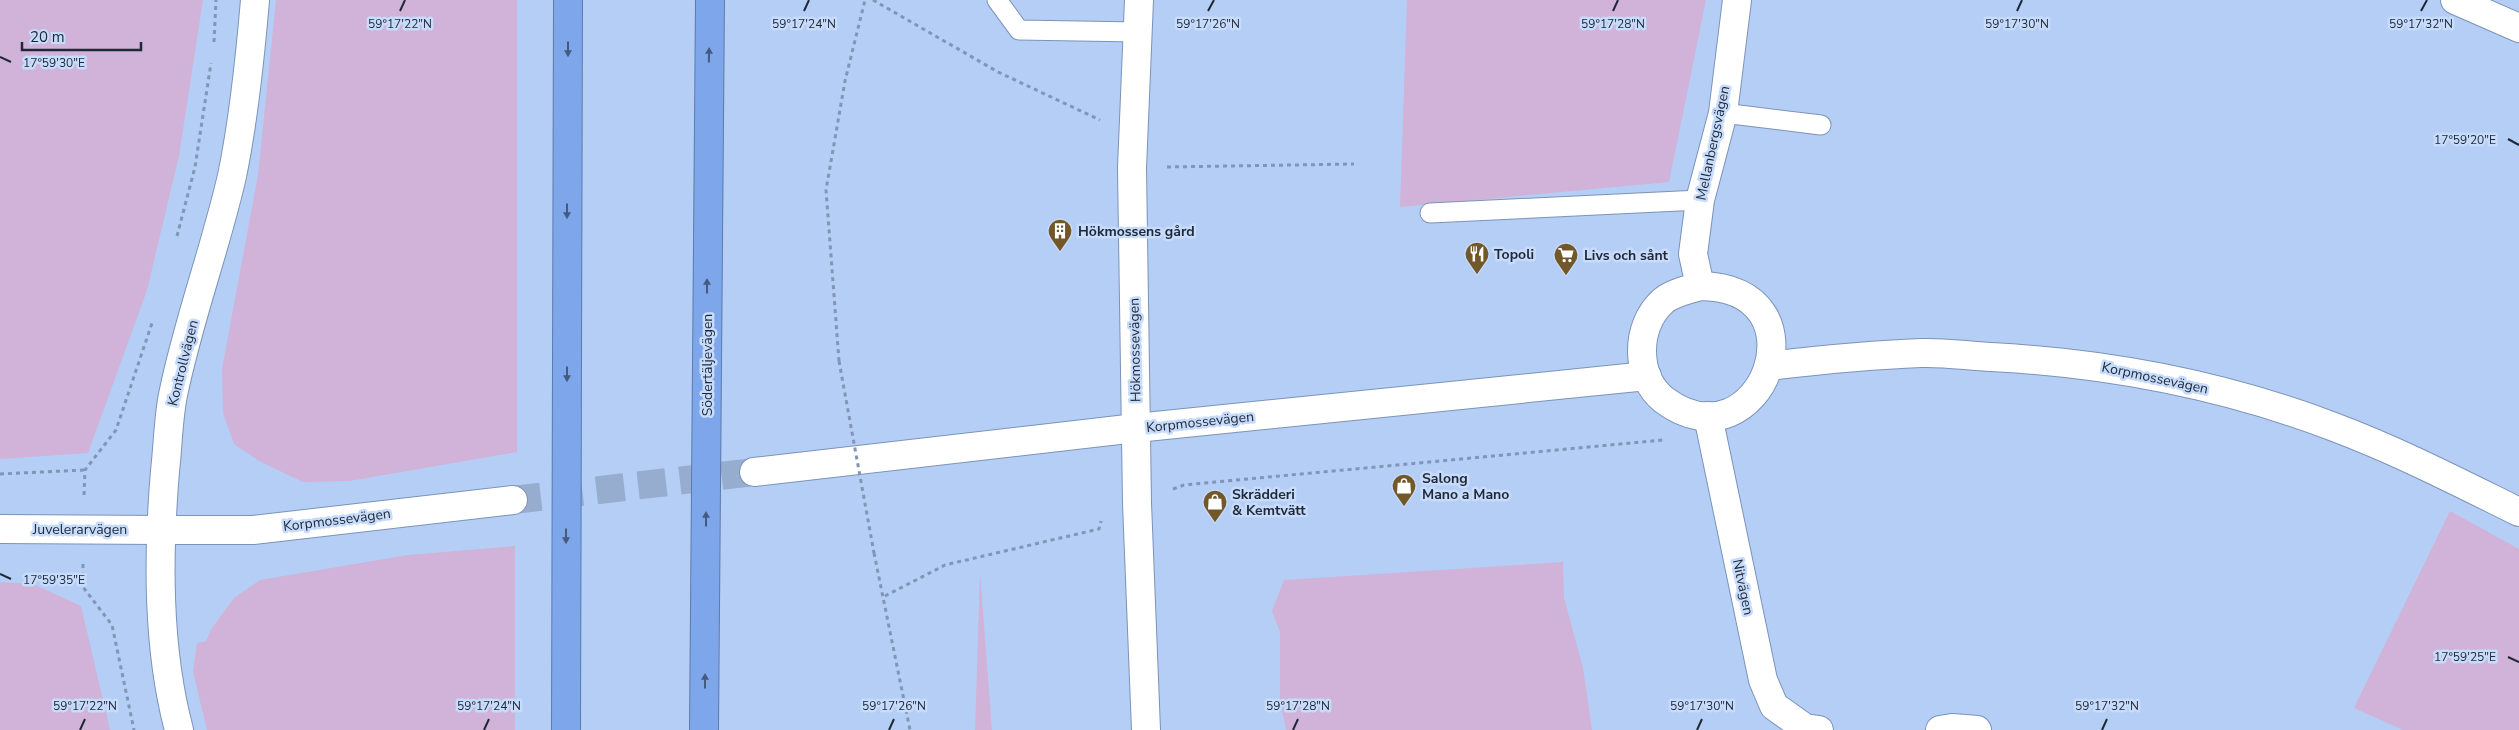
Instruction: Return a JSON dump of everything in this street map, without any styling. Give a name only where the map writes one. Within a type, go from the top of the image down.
[{"type":"highway","points":[[566,730],[568,0]]},
{"type":"highway","name":"Södertäljevägen","points":[[704,730],[710,0]]},
{"type":"street","name":"Kontrollvägen","points":[[179,730],[174,710],[162,622],[161,530],[173,396],[232,176],[248,83],[255,0]]},
{"type":"street","name":"Hökmossevägen","points":[[1139,0],[1132,168],[1137,503],[1146,730]]},
{"type":"street","name":"Mellanbergsvägen","points":[[1700,286],[1693,254],[1700,200],[1723,113],[1737,0]]},
{"type":"street","points":[[2455,0],[2519,28]]},
{"type":"street","points":[[1700,286],[1714,286],[1732,290],[1747,298],[1768,321],[1772,352],[1768,366],[1766,380],[1738,411],[1708,416],[1689,414],[1675,408],[1654,392],[1647,376],[1641,350],[1649,318],[1663,301],[1700,286]]},
{"type":"street","name":"Korpmossevägen","points":[[1768,366],[1922,353],[2030,359],[2104,367],[2167,379],[2259,402],[2334,427],[2397,452],[2519,512]]},
{"type":"street","name":"Korpmossevägen","points":[[754,472],[1136,428],[1647,376]]},
{"type":"street","name":"Nitvägen","points":[[1708,416],[1763,680],[1774,706],[1805,728],[1819,730]]},
{"type":"street","name":"Korpmossevägen","points":[[161,530],[253,530],[513,500]]},
{"type":"street","name":"Juvelerarvägen","points":[[0,529],[161,530]]},
{"type":"street","points":[[1940,730],[1952,728],[1977,730]]},
{"type":"lane","points":[[997,0],[1019,30],[1137,32]]},
{"type":"lane","points":[[1723,113],[1821,125]]},
{"type":"lane","points":[[1430,213],[1700,200]]},
{"type":"path","points":[[213,51],[216,0]]},
{"type":"path","points":[[865,0],[844,81],[826,190],[839,361],[874,553],[885,596],[910,730]]},
{"type":"path","points":[[873,0],[998,72],[1132,134]]},
{"type":"path","points":[[175,244],[196,167],[212,60]]},
{"type":"path","points":[[1132,168],[1354,164]]},
{"type":"path","points":[[0,474],[84,470],[116,430],[153,320]]},
{"type":"path","points":[[1137,503],[1184,485],[1661,440]]},
{"type":"path","points":[[885,596],[945,565],[1099,529],[1103,514]]},
{"type":"path","points":[[83,587],[112,625],[134,730]]},
{"type":"shaded area","points":[[0,0],[203,0],[179,156],[147,290],[88,453],[0,459]]},
{"type":"shaded area","points":[[276,0],[517,0],[517,452],[349,481],[303,482],[259,461],[234,444],[223,413],[222,369],[258,175]]},
{"type":"shaded area","points":[[1407,0],[1706,0],[1669,182],[1400,207]]},
{"type":"shaded area","points":[[2450,511],[2519,549],[2519,730],[2403,730],[2354,708]]},
{"type":"shaded area","points":[[515,546],[515,730],[207,730],[193,672],[197,643],[206,641],[212,628],[234,598],[260,580],[408,555]]},
{"type":"shaded area","points":[[1563,562],[1564,598],[1583,668],[1592,730],[1286,730],[1280,700],[1280,632],[1272,611],[1284,580]]},
{"type":"shaded area","points":[[980,572],[992,730],[975,730]]},
{"type":"shaded area","points":[[0,582],[33,584],[81,606],[110,730],[0,730]]},
{"type":"tunnel","points":[[513,500],[754,472]]},
{"type":"place","name":"Hökmossens gård","points":[[1060,252]]},
{"type":"place","name":"Topoli","points":[[1477,275]]},
{"type":"place","name":"Livs och sånt","points":[[1566,276]]},
{"type":"place","name":"Salong Mano a Mano","points":[[1404,507]]},
{"type":"place","name":"Skrädderi & Kemtvätt","points":[[1215,523]]}]
